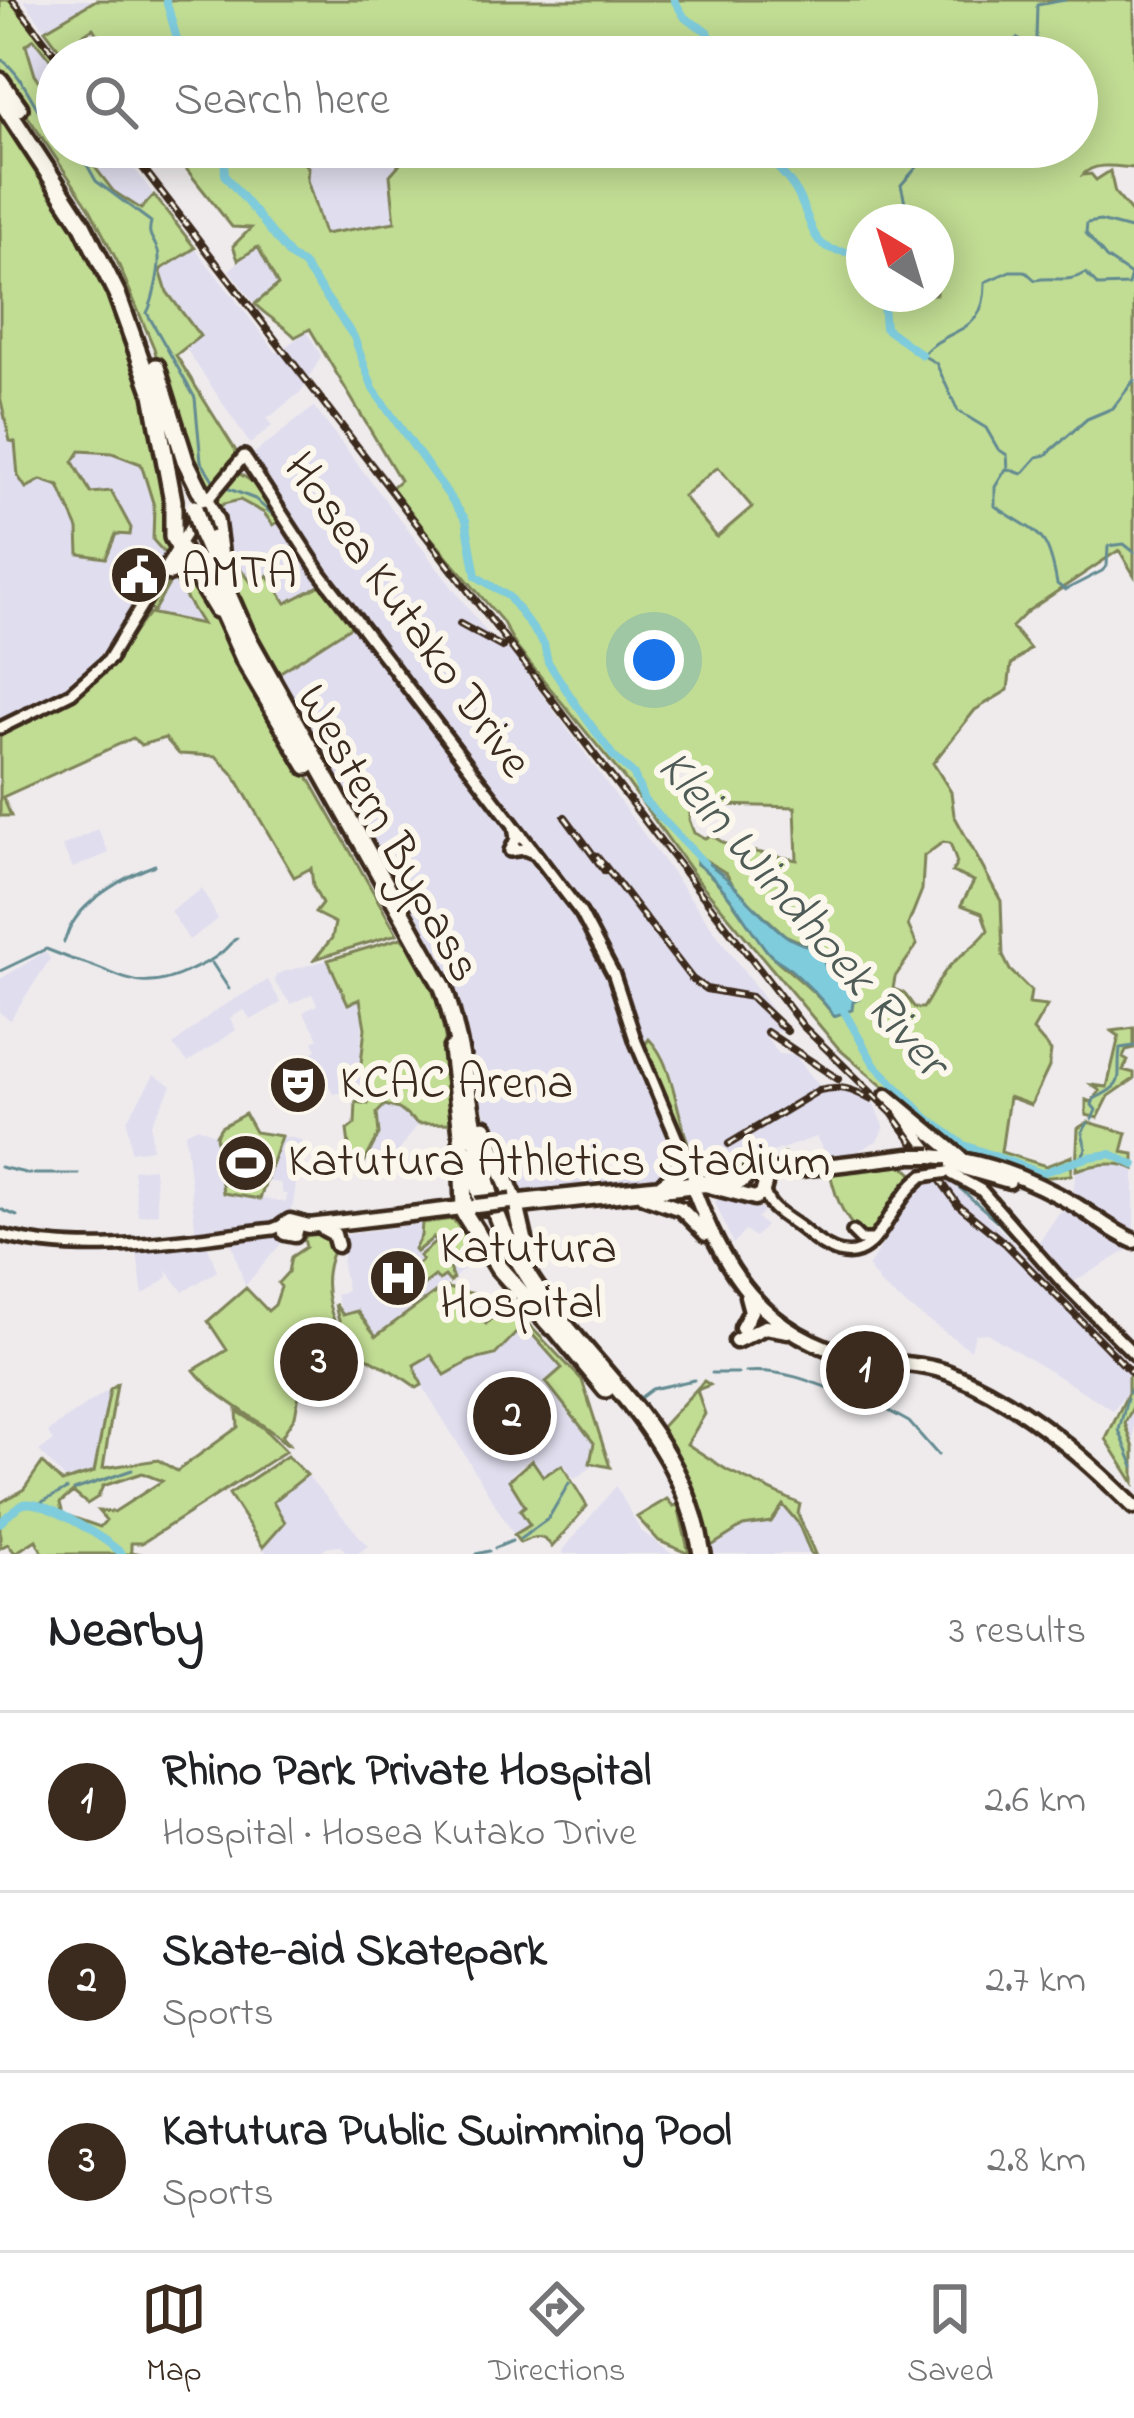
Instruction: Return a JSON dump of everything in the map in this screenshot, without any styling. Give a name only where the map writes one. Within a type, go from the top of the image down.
[{"type":"highway","points":[[0,81],[36,138]]},
{"type":"highway","points":[[0,99],[36,153]]},
{"type":"highway","points":[[46,168],[101,260],[158,394]]},
{"type":"highway","points":[[55,168],[108,251],[138,318],[158,394],[183,551]]},
{"type":"highway","name":"Western Bypass","points":[[158,394],[201,504],[183,551]]},
{"type":"highway","points":[[201,504],[215,520],[224,580],[238,619]]},
{"type":"highway","name":"Western Bypass","points":[[183,551],[238,619],[443,987],[461,1043],[483,1165],[498,1217],[524,1270],[574,1343]]},
{"type":"highway","name":"Western Bypass","points":[[183,551],[418,960],[452,1049],[486,1214],[522,1286],[650,1435],[688,1496],[702,1554]]},
{"type":"highway","points":[[443,987],[468,1057],[486,1135],[514,1205],[521,1241],[574,1343]]},
{"type":"highway","points":[[452,1049],[470,1209],[499,1268],[574,1343]]},
{"type":"highway","name":"Western Bypass","points":[[650,1435],[677,1498],[691,1554]]},
{"type":"main road","name":"Hosea Kutako Drive","points":[[201,504],[235,466],[248,461],[329,585],[596,938],[714,1244],[740,1286],[805,1338],[856,1357],[957,1377],[1075,1449],[1134,1504]]},
{"type":"main road","points":[[0,728],[66,697],[107,662],[183,551],[201,504]]},
{"type":"main road","points":[[512,821],[516,839],[510,851],[524,850],[539,857]]},
{"type":"main road","points":[[582,934],[596,938]]},
{"type":"main road","points":[[1056,1202],[945,1148],[887,1096],[940,1159],[981,1190],[1134,1354]]},
{"type":"main road","points":[[649,1186],[676,1176],[681,1154]]},
{"type":"main road","points":[[681,1154],[698,1173],[721,1185]]},
{"type":"main road","points":[[514,1205],[649,1186],[758,1189],[827,1168],[940,1159],[970,1162],[1027,1185],[1134,1246]]},
{"type":"main road","points":[[706,1211],[710,1195],[721,1185],[741,1182],[748,1174],[769,1205],[863,1262],[907,1191],[940,1159]]},
{"type":"main road","points":[[940,1159],[1027,1185]]},
{"type":"main road","name":"Hosea Kutako Drive","points":[[693,1184],[726,1255],[745,1282],[795,1326],[849,1351],[965,1373],[1066,1438],[1134,1504]]},
{"type":"main road","points":[[0,1237],[36,1248],[82,1252],[693,1184]]},
{"type":"main road","points":[[1056,1202],[1071,1189],[1075,1205],[1134,1246]]},
{"type":"main road","points":[[625,1195],[673,1204],[692,1217],[714,1244]]},
{"type":"main road","points":[[303,1229],[344,1207],[360,1222]]},
{"type":"main road","points":[[303,1229],[334,1234],[340,1241],[360,1222]]},
{"type":"main road","points":[[843,1251],[854,1236],[873,1241]]},
{"type":"main road","points":[[740,1286],[751,1309],[739,1334],[765,1328],[805,1338]]},
{"type":"shaded area","points":[[24,0],[96,0],[45,30]]},
{"type":"shaded area","points":[[36,41],[36,76],[35,75],[25,45]]},
{"type":"shaded area","points":[[95,168],[134,168],[154,195],[141,210],[109,187]]},
{"type":"shaded area","points":[[308,168],[396,168],[390,175],[395,223],[323,234]]},
{"type":"shaded area","points":[[258,246],[278,285],[255,304],[229,270]]},
{"type":"shaded area","points":[[195,248],[277,353],[307,331],[321,356],[303,390],[267,419],[272,426],[250,444],[185,347],[200,336],[167,292],[160,269]]},
{"type":"shaded area","points":[[0,396],[10,440],[41,480],[59,486],[78,528],[79,554],[91,493],[73,463],[79,451],[112,453],[141,464],[154,506],[153,540],[168,557],[105,659],[66,693],[0,725]]},
{"type":"shaded area","points":[[314,407],[488,634],[512,653],[785,1028],[762,1032],[779,1054],[795,1055],[824,1092],[852,1090],[873,1102],[884,1128],[877,1141],[847,1157],[827,1156],[816,1137],[724,1169],[696,1158],[686,1134],[671,1139],[678,1161],[668,1180],[516,1195],[489,1129],[452,997],[271,678],[354,624],[286,604],[254,586],[229,554],[219,508],[240,500],[264,513],[273,525],[287,516],[248,458]]},
{"type":"shaded area","points":[[173,576],[204,624],[152,614]]},
{"type":"shaded area","points":[[98,829],[109,853],[73,868],[62,846]]},
{"type":"shaded area","points":[[202,889],[218,919],[189,940],[170,911]]},
{"type":"shaded area","points":[[45,952],[50,959],[10,1020],[0,1013],[0,979]]},
{"type":"shaded area","points":[[328,960],[348,1003],[360,998],[360,1072],[374,1074],[364,1089],[333,1094],[313,1052],[317,1050],[313,1042],[319,1038],[303,1012],[317,1005],[312,994],[291,1004],[275,983],[276,975]]},
{"type":"shaded area","points":[[268,980],[281,1003],[251,1020],[244,1010],[230,1018],[236,1030],[188,1062],[173,1045],[216,1010]]},
{"type":"shaded area","points":[[154,1075],[172,1086],[151,1124],[152,1149],[131,1152],[127,1120]]},
{"type":"shaded area","points":[[385,1105],[418,1124],[390,1164],[364,1163],[379,1134],[377,1113]]},
{"type":"shaded area","points":[[198,1127],[216,1135],[223,1193],[286,1202],[280,1183],[266,1181],[274,1150],[278,1151],[281,1136],[302,1140],[287,1218],[277,1225],[196,1235],[185,1133]]},
{"type":"shaded area","points":[[1125,1164],[1134,1169],[1134,1237],[1074,1200],[1073,1193],[1076,1170]]},
{"type":"shaded area","points":[[154,1168],[158,1213],[138,1216],[133,1170]]},
{"type":"shaded area","points":[[947,1174],[1134,1369],[1134,1470],[1119,1431],[1126,1399],[1113,1410],[987,1333],[975,1334],[971,1350],[882,1286],[868,1267],[924,1178]]},
{"type":"shaded area","points":[[724,1192],[764,1211],[757,1218],[766,1226],[755,1237],[745,1231],[733,1244],[715,1202]]},
{"type":"shaded area","points":[[1069,1207],[1130,1249],[1070,1284],[1035,1247],[1059,1213]]},
{"type":"shaded area","name":"Katutura Hospital","points":[[453,1219],[479,1255],[453,1279],[376,1336],[357,1312],[342,1315],[336,1295],[347,1290],[342,1265],[346,1234]]},
{"type":"shaded area","points":[[276,1233],[282,1237],[280,1245],[245,1286],[230,1238]]},
{"type":"shaded area","points":[[206,1241],[217,1271],[183,1292],[167,1270],[168,1277],[143,1295],[136,1246]]},
{"type":"shaded area","points":[[524,1324],[563,1368],[546,1382],[594,1443],[590,1463],[595,1465],[574,1479],[564,1464],[543,1477],[530,1458],[513,1473],[509,1481],[526,1507],[530,1525],[514,1535],[414,1365],[432,1354],[446,1375],[470,1361],[492,1357]],"holes":[[[513,1409],[543,1409],[513,1429],[521,1444],[502,1456],[482,1426]]]},
{"type":"shaded area","points":[[110,1389],[94,1472],[65,1479],[39,1451],[53,1441],[48,1433]]},
{"type":"shaded area","points":[[307,1475],[368,1546],[357,1554],[347,1554],[341,1546],[327,1547],[318,1554],[267,1554],[263,1548],[285,1522],[273,1503]]},
{"type":"shaded area","points":[[616,1486],[640,1530],[672,1554],[564,1554]]},
{"type":"shaded area","points":[[783,1503],[796,1515],[812,1554],[710,1554],[703,1527]]},
{"type":"green space","points":[[0,0],[11,0],[39,36],[26,45],[36,76],[36,129],[0,75]]},
{"type":"green space","points":[[96,0],[1134,0],[1134,168],[1098,167],[1098,36],[98,36],[93,28],[81,36],[50,36],[45,30]]},
{"type":"green space","points":[[0,112],[90,246],[153,405],[171,542],[168,557],[153,540],[154,506],[141,464],[112,453],[80,451],[73,462],[91,493],[111,491],[131,528],[130,535],[116,534],[106,558],[79,554],[78,529],[59,486],[41,480],[26,488],[18,476],[15,442],[10,441],[0,396]]},
{"type":"green space","points":[[62,168],[96,168],[113,191],[141,209],[154,195],[195,248],[160,270],[167,292],[200,336],[176,355],[236,451],[235,461],[207,492],[186,459],[154,348],[90,209]]},
{"type":"green space","points":[[186,168],[308,168],[307,180],[324,234],[395,222],[390,175],[396,168],[1095,168],[1083,175],[1091,174],[1096,180],[1110,171],[1115,193],[1134,215],[1134,575],[1119,550],[1028,611],[1012,627],[1030,649],[1011,665],[1008,690],[975,710],[933,763],[951,792],[954,815],[1001,901],[1003,956],[1031,991],[1029,1004],[1047,1006],[1033,1030],[1051,1051],[1049,1067],[1031,1105],[1009,1097],[1001,1152],[1046,1166],[1072,1156],[1071,1175],[1030,1179],[960,1152],[840,1050],[697,879],[628,783],[517,648],[502,621],[390,489],[400,480],[310,329],[295,337],[255,304],[278,285],[258,247],[238,260],[233,246],[251,228],[232,227]],"holes":[[[718,467],[752,507],[717,537],[683,496]],[[684,763],[721,805],[795,807],[797,860],[730,847],[711,835],[705,838],[694,833],[689,819],[693,797],[678,787],[674,776]],[[943,842],[950,843],[957,863],[952,872],[974,881],[961,905],[982,913],[988,930],[949,967],[923,1008],[915,1008],[904,993],[893,989],[895,977],[917,945],[908,925],[922,890],[924,856]],[[702,858],[726,873],[736,890],[785,935],[812,947],[827,971],[841,974],[858,991],[853,1002],[834,1016],[771,956],[730,898],[697,864]]]},
{"type":"green space","points":[[236,472],[263,492],[278,522],[273,525],[264,513],[240,500],[220,508],[229,554],[254,586],[268,575],[286,603],[323,584],[355,624],[271,678],[222,563],[210,499]]},
{"type":"green space","points":[[181,562],[222,624],[397,934],[315,959],[332,938],[335,923],[315,913],[322,904],[311,868],[294,877],[234,775],[216,756],[179,754],[165,738],[141,745],[133,738],[3,797],[11,816],[0,816],[0,731],[83,682],[149,613],[202,624],[173,577],[153,612],[150,608]]},
{"type":"green space","points":[[401,938],[432,987],[441,1018],[452,1085],[458,1179],[454,1177],[451,1123],[418,1124],[385,1105],[377,1113],[379,1134],[364,1163],[355,1162],[350,1153],[347,1130],[355,1124],[356,1102],[368,1104],[371,1089],[367,1086],[374,1074],[360,1072],[365,1028],[360,999],[348,1004],[328,960]]},
{"type":"green space","points":[[1134,1028],[1134,1048],[1126,1050],[1123,1058],[1128,1061],[1123,1070],[1134,1073],[1134,1079],[1109,1096],[1098,1118],[1086,1115],[1086,1100],[1091,1102],[1100,1091],[1092,1085],[1107,1087],[1119,1036],[1112,1031]]},
{"type":"green space","points":[[649,1039],[666,1065],[697,1162],[723,1173],[741,1172],[741,1167],[755,1163],[756,1169],[784,1165],[784,1152],[787,1167],[731,1180],[698,1173],[643,1047]]},
{"type":"green space","points":[[245,1114],[255,1132],[281,1136],[260,1199],[223,1193],[216,1135]]},
{"type":"green space","points":[[1088,1122],[1127,1133],[1122,1152],[1134,1154],[1134,1169],[1113,1164],[1076,1170],[1078,1128]]},
{"type":"green space","points":[[901,1164],[917,1178],[881,1230],[867,1238],[842,1209],[830,1172]]},
{"type":"green space","points":[[453,1219],[479,1255],[473,1259],[463,1253],[448,1265],[450,1282],[445,1276],[439,1280],[435,1276],[417,1290],[411,1283],[418,1277],[412,1269],[436,1242],[433,1238],[416,1252],[422,1223]]},
{"type":"green space","points":[[326,1232],[334,1249],[327,1277],[330,1306],[340,1333],[358,1357],[354,1362],[341,1362],[328,1338],[319,1345],[336,1366],[325,1388],[301,1384],[295,1416],[282,1436],[286,1444],[214,1391],[194,1370],[227,1350],[208,1321],[246,1288],[268,1311],[275,1305],[278,1283],[288,1272],[291,1257],[306,1247],[304,1239],[309,1233]]},
{"type":"green space","points":[[443,1287],[475,1294],[479,1301],[472,1310],[486,1324],[508,1303],[582,1380],[610,1467],[590,1463],[594,1443],[546,1382],[562,1368],[524,1325],[495,1355],[470,1361],[445,1375],[431,1355],[414,1365],[422,1385],[417,1388],[355,1347],[346,1337],[335,1304],[343,1315],[357,1311],[376,1336]]},
{"type":"green space","points":[[1134,1371],[1134,1405],[1125,1423],[1134,1448],[1134,1483],[1106,1439]]},
{"type":"green space","points":[[704,1381],[710,1385],[697,1390],[705,1414],[687,1444],[727,1470],[800,1504],[798,1514],[815,1554],[783,1505],[771,1522],[743,1526],[705,1550],[657,1432]]},
{"type":"green space","points":[[117,1384],[103,1468],[158,1460],[177,1471],[238,1427],[237,1411],[286,1451],[142,1543],[131,1543],[131,1552],[142,1554],[43,1554],[36,1540],[15,1553],[8,1544],[0,1548],[0,1503],[24,1489],[42,1463],[62,1482],[94,1472],[110,1389]],"holes":[[[142,1473],[162,1481],[114,1512],[98,1511],[106,1520],[100,1527],[63,1514],[60,1503],[73,1492],[87,1504],[103,1486]]]},
{"type":"green space","points":[[287,1456],[307,1475],[273,1502],[285,1522],[263,1547],[229,1494]]},
{"type":"green space","points":[[532,1460],[543,1476],[562,1465],[587,1506],[552,1547],[538,1538],[520,1543],[514,1535],[530,1525],[509,1480]]},
{"type":"green space","points":[[667,1499],[678,1505],[689,1554],[659,1541],[637,1517]]},
{"type":"water","points":[[696,856],[721,873],[785,935],[821,952],[827,971],[855,988],[859,999],[852,1010],[834,1016],[770,954],[727,893],[697,864]]},
{"type":"waterway","name":"Klein Windhoek River","points":[[166,0],[176,36]]},
{"type":"waterway","points":[[674,0],[685,18],[710,36]]},
{"type":"waterway","points":[[1036,36],[1037,5],[1065,0]]},
{"type":"waterway","points":[[0,58],[36,107]]},
{"type":"waterway","points":[[89,168],[96,181],[151,222],[159,265],[147,313],[195,398],[201,461],[213,480]]},
{"type":"waterway","name":"Klein Windhoek River","points":[[225,168],[225,176],[260,218]]},
{"type":"waterway","points":[[777,168],[792,185],[817,238],[823,245],[846,252]]},
{"type":"waterway","points":[[904,204],[901,185],[916,168]]},
{"type":"waterway","points":[[1134,230],[1100,221],[1087,223],[1086,233],[1106,258],[1131,275],[1128,285],[1098,286],[1086,273],[1035,280],[1025,271],[1010,271],[985,282],[984,299],[973,321],[922,355],[936,363],[958,411],[986,428],[1007,455],[1008,469],[1022,474],[1087,419],[1113,408],[1134,380]]},
{"type":"waterway","name":"Klein Windhoek River","points":[[264,223],[290,256],[303,264],[354,337],[373,389],[466,520],[476,576],[509,597],[544,644],[548,662],[575,703],[614,757],[634,775],[644,800],[704,863]]},
{"type":"waterway","points":[[884,312],[885,328],[922,355]]},
{"type":"waterway","points":[[1006,469],[995,487],[995,506],[1044,542],[1057,584],[1065,590],[1107,566],[1108,546],[1124,544],[1134,552]]},
{"type":"waterway","points":[[224,487],[255,499],[274,516]]},
{"type":"waterway","points":[[64,942],[79,914],[98,896],[155,865]]},
{"type":"waterway","points":[[233,941],[237,938]]},
{"type":"waterway","points":[[71,959],[130,980],[156,982],[208,962],[231,943]]},
{"type":"waterway","points":[[0,971],[46,949],[69,958]]},
{"type":"waterway","points":[[212,963],[229,989]]},
{"type":"waterway","name":"Klein Windhoek River","points":[[841,1006],[874,1064],[927,1118],[964,1145],[1041,1173],[1111,1154],[1134,1165]]},
{"type":"waterway","points":[[1092,1119],[1094,1099],[1118,1080],[1120,1048],[1134,1046]]},
{"type":"waterway","points":[[1079,1161],[1086,1149],[1082,1132],[1088,1123]]},
{"type":"waterway","points":[[0,1167],[30,1174]]},
{"type":"waterway","points":[[34,1174],[79,1174]]},
{"type":"waterway","points":[[946,1176],[999,1223],[1081,1310]]},
{"type":"waterway","points":[[0,1209],[17,1216]]},
{"type":"waterway","points":[[1085,1315],[1134,1363]]},
{"type":"waterway","points":[[745,1372],[799,1378],[884,1409]]},
{"type":"waterway","points":[[712,1373],[738,1373]]},
{"type":"waterway","points":[[636,1401],[652,1389],[694,1380]]},
{"type":"waterway","points":[[1129,1393],[1134,1384]]},
{"type":"waterway","points":[[1127,1399],[1119,1430],[1134,1467]]},
{"type":"waterway","points":[[889,1411],[909,1422],[938,1455]]},
{"type":"waterway","points":[[74,1490],[132,1470]]},
{"type":"waterway","points":[[520,1539],[548,1519],[569,1483]]},
{"type":"waterway","points":[[38,1504],[67,1489]]},
{"type":"waterway","points":[[0,1523],[21,1505],[33,1504],[75,1522],[122,1554]]},
{"type":"waterway","points":[[495,1548],[512,1541]]},
{"type":"waterway","points":[[476,1554],[489,1551]]},
{"type":"railway","points":[[13,0],[41,36]]},
{"type":"railway","points":[[143,168],[803,1026],[892,1113],[958,1205],[1006,1244],[1134,1375]]},
{"type":"railway","points":[[460,624],[502,647]]},
{"type":"railway","points":[[565,817],[605,871]]},
{"type":"railway","points":[[597,856],[692,979],[706,989],[751,997],[787,1031]]},
{"type":"railway","points":[[767,1032],[838,1079]]},
{"type":"railway","points":[[729,1144],[819,1090],[846,1089],[870,1099]]},
{"type":"place","name":"AMTA","points":[[139,575]]},
{"type":"place","name":"KCAC Arena","points":[[298,1085]]},
{"type":"place","name":"Katutura Athletics Stadium","points":[[246,1163]]},
{"type":"place","name":"Katutura Hospital","points":[[398,1278]]},
{"type":"place","name":"Katutura Public Swimming Pool","points":[[319,1362]]},
{"type":"place","name":"Rhino Park Private Hospital","points":[[865,1370]]},
{"type":"place","name":"Skate-aid Skatepark","points":[[512,1416]]}]
